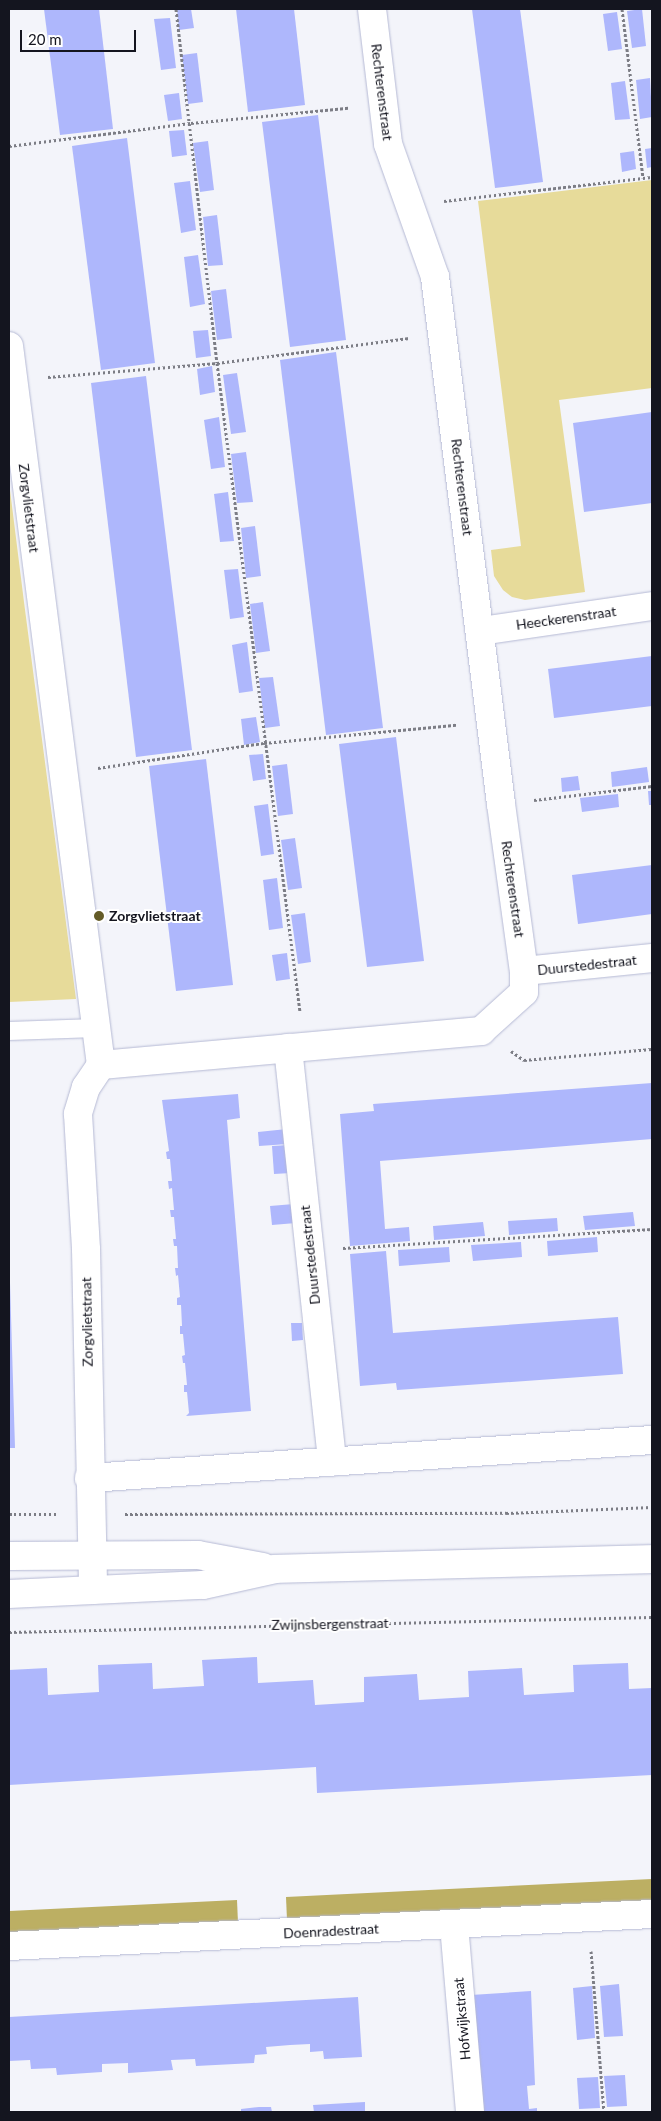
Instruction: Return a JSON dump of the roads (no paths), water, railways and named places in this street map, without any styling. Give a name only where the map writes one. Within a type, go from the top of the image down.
[{"type":"street","name":"Rechterenstraat","points":[[372,9],[388,144],[435,277],[524,972]]},
{"type":"street","name":"Zorgvlietstraat","points":[[9,346],[101,1065],[86,1087],[78,1114],[86,1249],[92,1590]]},
{"type":"street","name":"Heeckerenstraat","points":[[481,631],[652,606]]},
{"type":"street","name":"Duurstedestraat","points":[[332,1462],[310,1250],[296,1048],[480,1031],[524,992],[524,972],[652,958]]},
{"type":"street","points":[[101,1065],[296,1048]]},
{"type":"street","points":[[89,1478],[652,1440]]},
{"type":"street","points":[[9,1556],[198,1555],[274,1569]]},
{"type":"street","points":[[9,1594],[203,1585],[274,1569],[652,1559]]},
{"type":"street","name":"Doenradestraat","points":[[9,1946],[652,1914]]},
{"type":"street","name":"Hofwijkstraat","points":[[454,1925],[470,2112]]},
{"type":"lane","points":[[9,1031],[96,1028]]},
{"type":"place","name":"Zorgvlietstraat","points":[[99,916]]}]
